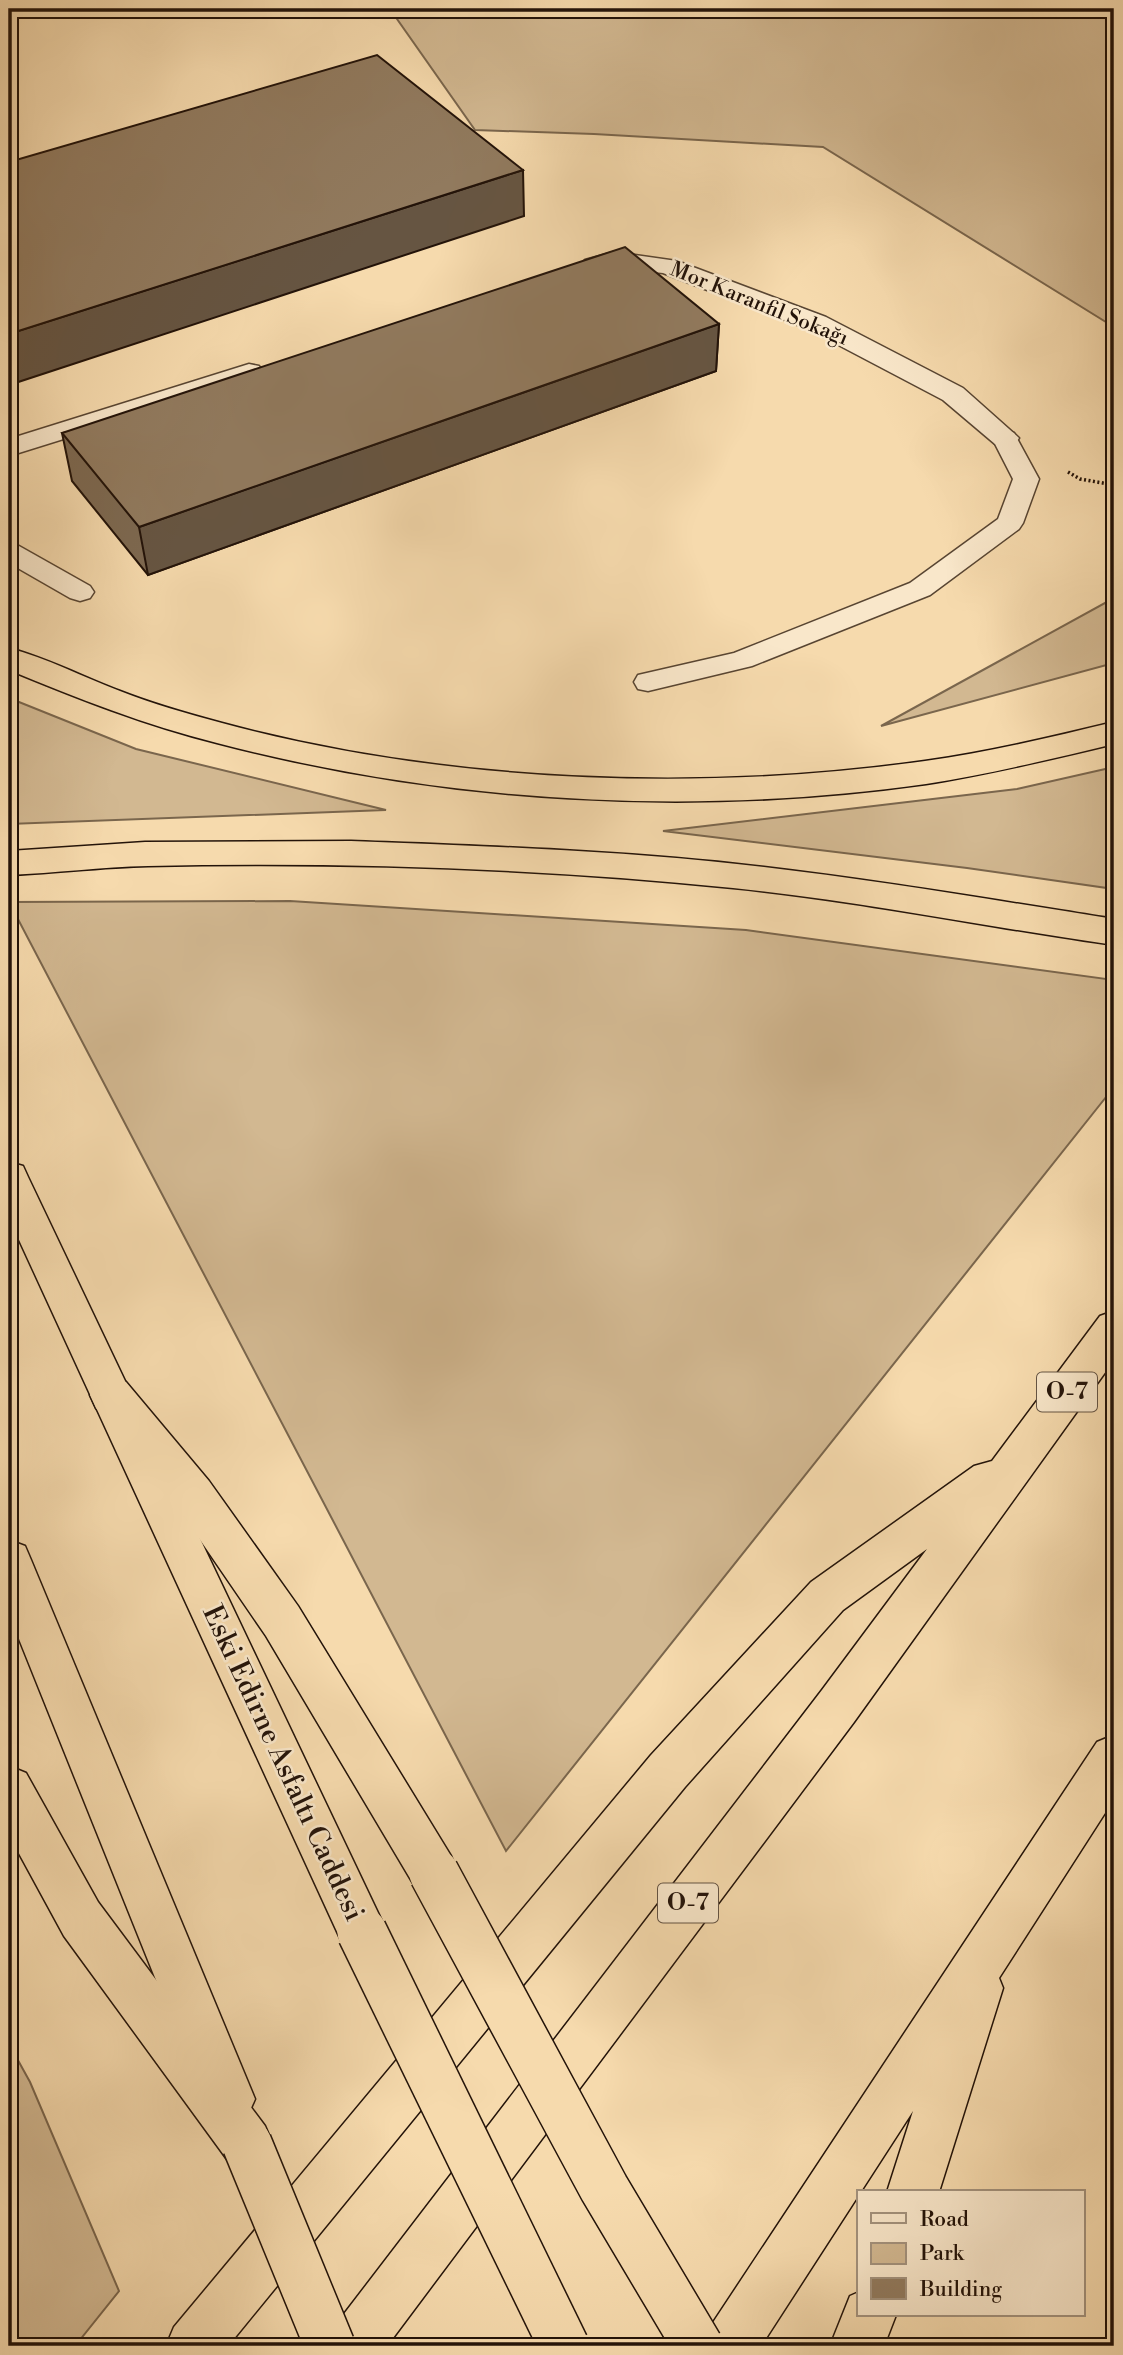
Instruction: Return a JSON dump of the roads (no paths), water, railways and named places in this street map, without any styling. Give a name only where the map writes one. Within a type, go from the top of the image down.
[{"type":"highway","points":[[9,657],[135,708],[276,747],[486,781],[605,790],[808,785],[900,776],[1006,758],[1114,733]]},
{"type":"highway","points":[[9,863],[145,854],[351,853],[587,863],[735,876],[867,892],[1114,932]]},
{"type":"highway","name":"Eski Edirne Asfaltı Caddesi","points":[[9,1177],[362,1932],[564,2346]]},
{"type":"highway","name":"O-7","points":[[354,2346],[838,1706],[1114,1328]]},
{"type":"highway","points":[[111,1395],[194,1496],[282,1620],[434,1873],[604,2188],[698,2346]]},
{"type":"highway","points":[[193,2346],[668,1771],[827,1596],[1019,1457]]},
{"type":"highway","points":[[9,1560],[330,2346]]},
{"type":"highway","points":[[729,2346],[1114,1758]]},
{"type":"highway","points":[[9,1789],[81,1919],[247,2144]]},
{"type":"highway","points":[[914,2190],[993,1941]]},
{"type":"highway","points":[[857,2346],[869,2316]]},
{"type":"street","name":"Mor Karanfil Sokağı","points":[[566,272],[614,260],[668,266],[830,330],[953,394],[1005,438]]},
{"type":"street","points":[[9,448],[274,364]]},
{"type":"lane","points":[[648,682],[743,660],[920,589],[1010,523],[1026,479],[1005,438]]},
{"type":"lane","points":[[9,552],[80,592]]}]
